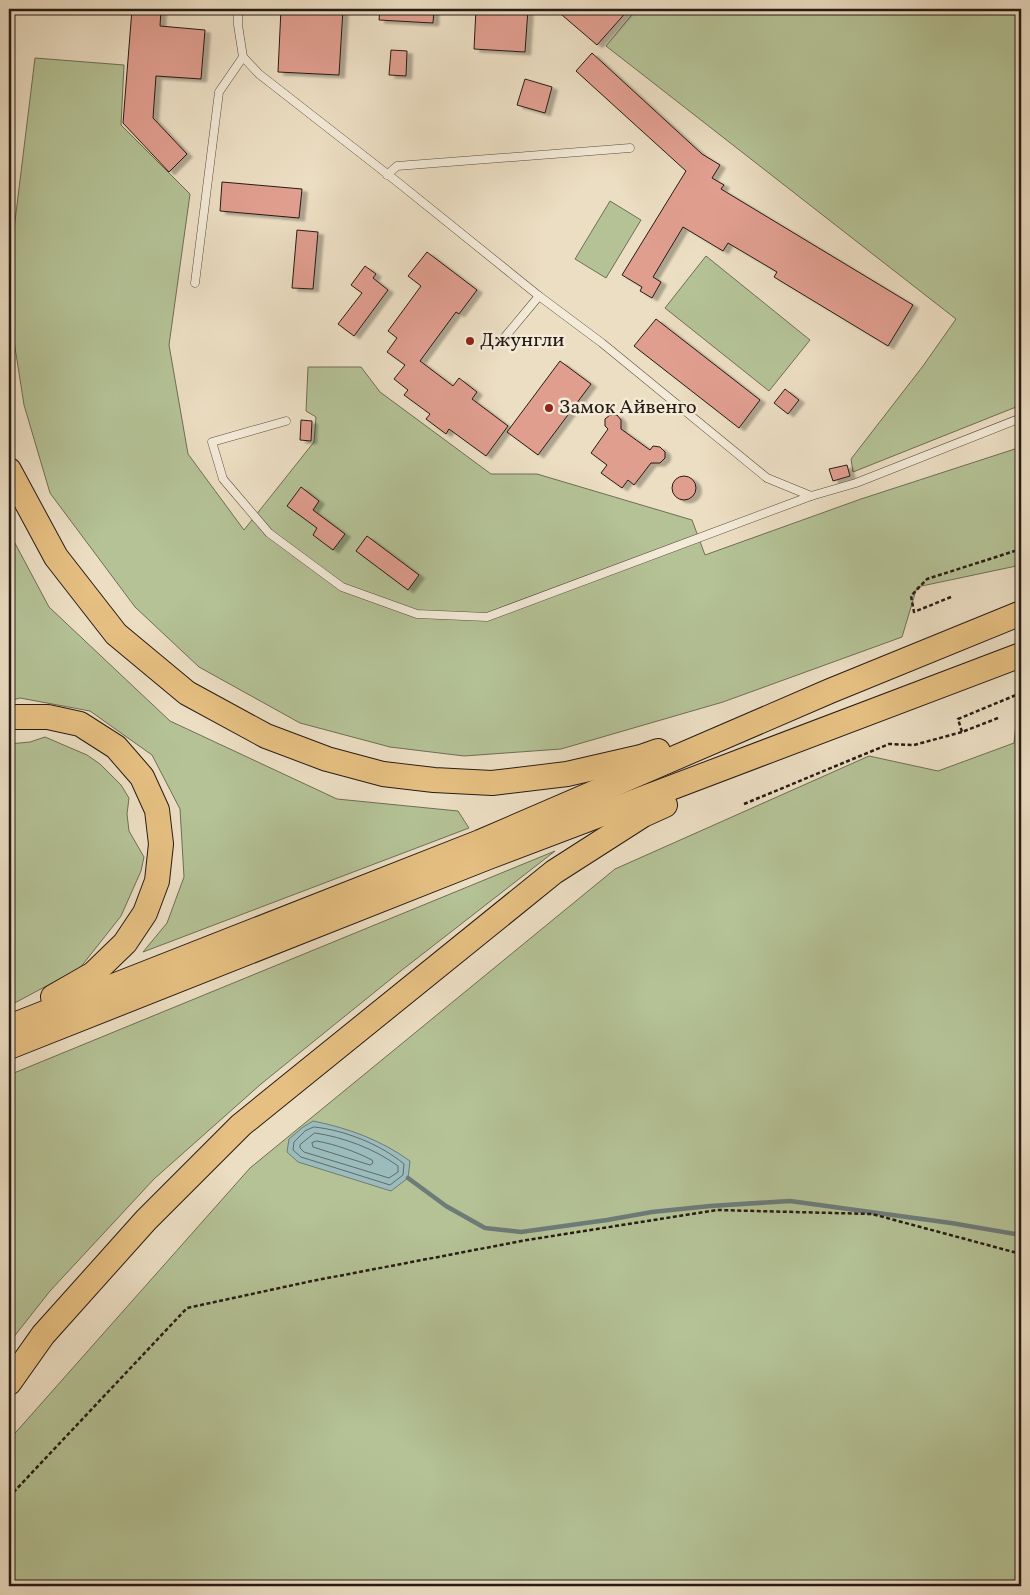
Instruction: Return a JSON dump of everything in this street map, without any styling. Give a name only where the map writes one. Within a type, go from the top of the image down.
[{"type":"main road","points":[[9,470],[56,557],[116,634],[188,693],[266,736],[327,759],[383,774],[434,780],[492,783],[567,774],[641,757],[830,691]]},
{"type":"main road","points":[[9,1027],[480,842],[830,691],[1021,613]]},
{"type":"main road","points":[[9,1047],[486,858],[842,724],[1021,654]]},
{"type":"main road","points":[[9,717],[13,715],[48,717],[80,724],[116,747],[142,777],[146,785],[157,810],[161,844],[157,881],[145,913],[125,943],[93,974],[9,1023]]},
{"type":"main road","points":[[9,1383],[43,1335],[139,1227],[241,1124],[554,872],[643,815],[842,724]]},
{"type":"lane","points":[[238,9],[238,25],[243,57],[259,74],[538,296],[609,349],[767,478],[810,496]]},
{"type":"lane","points":[[195,283],[219,92],[243,57]]},
{"type":"lane","points":[[387,175],[397,166],[630,148]]},
{"type":"lane","points":[[504,338],[538,296]]},
{"type":"lane","points":[[286,421],[212,442],[223,479],[269,533],[342,587],[417,614],[486,617],[810,496],[856,483],[1021,418]]},
{"type":"path","points":[[951,597],[914,612],[911,596],[927,579],[1021,550]]},
{"type":"path","points":[[962,732],[958,719],[1021,693]]},
{"type":"path","points":[[744,804],[889,744],[914,745],[962,732],[998,718]]},
{"type":"path","points":[[9,1497],[187,1308],[312,1281],[527,1240],[717,1210],[872,1214],[1021,1254]]},
{"type":"green space","points":[[633,9],[1021,9],[1021,405],[853,472],[851,459],[923,366],[956,319],[606,46],[635,11]]},
{"type":"green space","points":[[35,58],[124,65],[121,125],[190,194],[169,345],[188,454],[244,530],[314,442],[316,417],[306,411],[308,367],[361,367],[380,392],[491,474],[537,474],[692,520],[705,555],[861,499],[1021,447],[1021,565],[917,587],[902,637],[723,702],[561,749],[464,756],[390,747],[300,723],[199,667],[135,607],[50,493],[24,405],[9,309],[9,270]]},
{"type":"green space","points":[[610,201],[641,220],[606,278],[575,259]]},
{"type":"green space","points":[[706,256],[810,340],[769,391],[665,308]]},
{"type":"green space","points":[[9,532],[49,607],[170,721],[337,799],[458,811],[469,828],[143,952],[167,923],[184,877],[180,809],[152,755],[90,711],[20,698],[9,701]]},
{"type":"green space","points":[[1021,704],[1021,1586],[9,1586],[9,1440],[250,1168],[615,869],[869,756],[938,771],[1014,743],[1018,706]]},
{"type":"green space","points":[[45,737],[87,755],[100,764],[121,785],[129,798],[127,814],[129,831],[144,857],[141,871],[121,916],[80,968],[9,1006],[9,744],[30,742]]},
{"type":"green space","points":[[555,851],[402,970],[261,1084],[154,1179],[50,1291],[9,1343],[9,1075]]},
{"type":"water","points":[[313,1121],[339,1127],[388,1147],[410,1161],[408,1178],[391,1191],[298,1162],[287,1152],[289,1139]]},
{"type":"building","points":[[132,9],[161,10],[160,26],[205,30],[201,79],[156,76],[153,118],[187,154],[169,172],[123,123]]},
{"type":"building","points":[[281,9],[343,9],[339,75],[278,72]]},
{"type":"building","points":[[380,9],[434,9],[433,23],[379,20]]},
{"type":"building","points":[[476,9],[528,9],[525,52],[474,49]]},
{"type":"building","points":[[555,9],[629,9],[597,45]]},
{"type":"building","points":[[391,50],[407,51],[406,76],[389,75]]},
{"type":"building","points":[[592,53],[702,154],[720,165],[712,178],[724,185],[721,189],[913,305],[888,346],[774,277],[777,272],[728,243],[723,251],[683,227],[653,277],[661,282],[652,298],[640,291],[642,287],[622,275],[686,171],[576,71]]},
{"type":"building","points":[[525,79],[552,87],[545,113],[517,105]]},
{"type":"building","points":[[222,182],[302,189],[299,218],[220,211]]},
{"type":"building","points":[[297,230],[318,232],[313,289],[292,288]]},
{"type":"building","points":[[427,252],[477,290],[459,314],[456,312],[420,361],[453,386],[459,378],[477,392],[472,399],[508,426],[486,456],[449,429],[446,434],[426,419],[430,414],[404,395],[408,390],[394,379],[405,365],[387,352],[397,338],[388,331],[421,286],[408,276]]},
{"type":"building","points":[[365,266],[376,274],[373,278],[388,290],[354,336],[338,324],[362,293],[351,285]]},
{"type":"building","points":[[656,319],[760,400],[739,428],[634,346]]},
{"type":"building","name":"Замок Айвенго","points":[[560,361],[591,384],[538,455],[507,432]]},
{"type":"building","points":[[785,389],[799,400],[788,414],[774,403]]},
{"type":"building","points":[[610,415],[617,415],[621,420],[621,429],[650,450],[653,446],[660,447],[665,452],[665,458],[660,463],[651,463],[634,485],[628,480],[622,488],[601,473],[607,465],[591,453],[608,429],[605,426],[605,419]]},
{"type":"building","points":[[301,420],[312,421],[311,441],[300,440]]},
{"type":"building","points":[[847,465],[850,476],[833,481],[829,469]]},
{"type":"building","points":[[684,476],[693,479],[696,488],[693,497],[684,500],[675,497],[672,488],[675,479]]},
{"type":"building","points":[[301,487],[319,501],[313,510],[345,534],[333,550],[313,535],[317,528],[287,506]]},
{"type":"building","points":[[367,536],[419,575],[408,590],[356,551]]},
{"type":"waterway","points":[[408,1178],[446,1206],[485,1228],[521,1232],[652,1212],[790,1201],[951,1223],[1021,1235]]},
{"type":"place","name":"Джунгли","points":[[470,341]]},
{"type":"place","name":"Замок Айвенго","points":[[549,408]]}]
